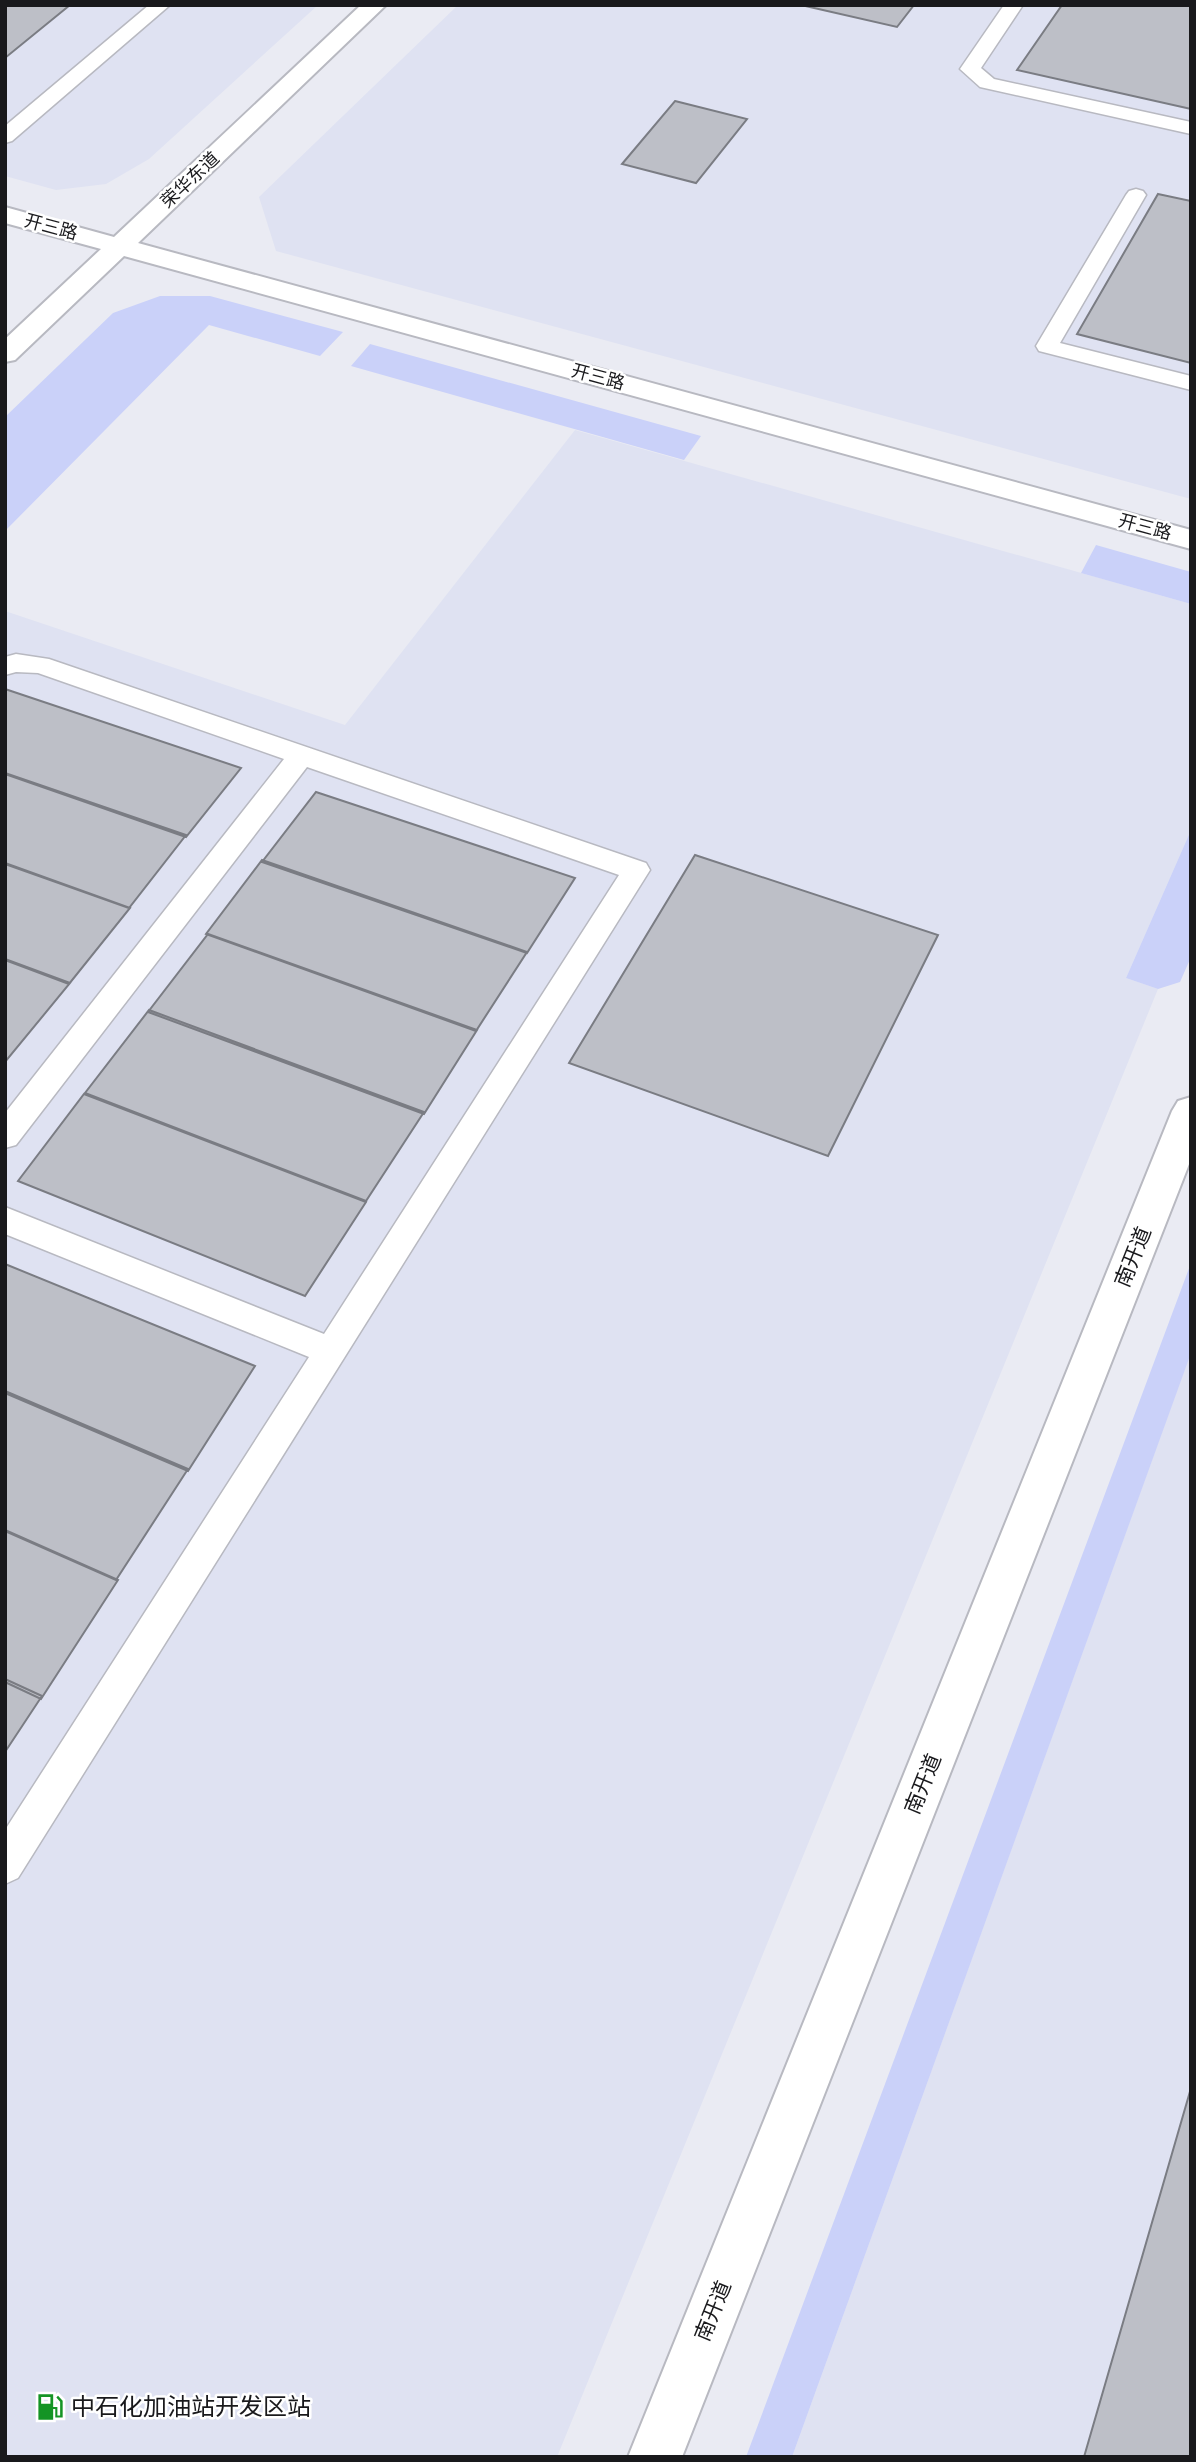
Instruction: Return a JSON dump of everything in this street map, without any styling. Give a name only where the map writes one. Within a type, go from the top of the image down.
[{"type":"street","name":"荣华东道","points":[[5,354],[375,5]]},
{"type":"street","name":"开三路","points":[[5,215],[1191,540]]},
{"type":"street","name":"南开道","points":[[654,2457],[1191,1111]]},
{"type":"lane","points":[[5,137],[161,5]]},
{"type":"lane","points":[[1014,5],[970,69],[987,83],[1191,128]]},
{"type":"lane","points":[[1136,195],[1047,346],[1191,383]]},
{"type":"lane","points":[[5,666],[16,663],[40,665],[636,870],[5,1866]]},
{"type":"lane","points":[[5,1136],[302,755]]},
{"type":"lane","points":[[5,1220],[331,1352]]},
{"type":"shaded area","points":[[5,5],[318,5],[149,159],[106,184],[56,190],[5,176]]},
{"type":"shaded area","points":[[458,5],[1191,5],[1191,499],[276,251],[259,197]]},
{"type":"shaded area","points":[[160,296],[210,296],[343,332],[320,356],[209,325],[5,531],[5,417],[113,313]]},
{"type":"shaded area","points":[[370,344],[701,436],[684,460],[351,366]]},
{"type":"shaded area","points":[[575,430],[1191,604],[1191,830],[1126,978],[1158,989],[557,2457],[5,2457],[5,611],[345,725]]},
{"type":"shaded area","points":[[1096,545],[1191,572],[1191,604],[1081,573]]},
{"type":"shaded area","points":[[1191,830],[1191,957],[1180,982],[1158,989],[1126,978]]},
{"type":"shaded area","points":[[1191,1263],[1191,1353],[792,2457],[746,2457]]},
{"type":"shaded area","points":[[1191,1352],[1191,2457],[792,2457]]},
{"type":"building","points":[[5,5],[70,5],[5,58]]},
{"type":"building","points":[[801,5],[914,5],[897,27]]},
{"type":"building","points":[[1062,5],[1191,5],[1191,109],[1017,70]]},
{"type":"building","points":[[675,101],[747,119],[696,183],[622,164]]},
{"type":"building","points":[[1158,194],[1191,201],[1191,363],[1077,334]]},
{"type":"building","points":[[5,689],[241,768],[186,837],[5,774]]},
{"type":"building","points":[[5,773],[186,835],[129,908],[5,864]]},
{"type":"building","points":[[316,792],[575,878],[527,953],[262,862]]},
{"type":"building","points":[[695,855],[938,935],[828,1156],[569,1063]]},
{"type":"building","points":[[262,860],[527,952],[476,1031],[206,934]]},
{"type":"building","points":[[5,863],[130,908],[69,984],[5,960]]},
{"type":"building","points":[[208,934],[477,1030],[424,1114],[148,1012]]},
{"type":"building","points":[[5,959],[70,983],[5,1062]]},
{"type":"building","points":[[149,1010],[424,1112],[366,1201],[85,1093]]},
{"type":"building","points":[[84,1094],[366,1202],[305,1296],[18,1181]]},
{"type":"building","points":[[5,1264],[255,1366],[188,1471],[5,1393]]},
{"type":"building","points":[[5,1391],[188,1469],[116,1580],[5,1531]]},
{"type":"building","points":[[5,1530],[118,1580],[41,1699],[5,1682]]},
{"type":"building","points":[[5,1679],[42,1696],[5,1752]]},
{"type":"building","points":[[1191,2088],[1191,2457],[1084,2457]]},
{"type":"place","name":"中石化加油站开发区站","points":[[50,2407]]}]
